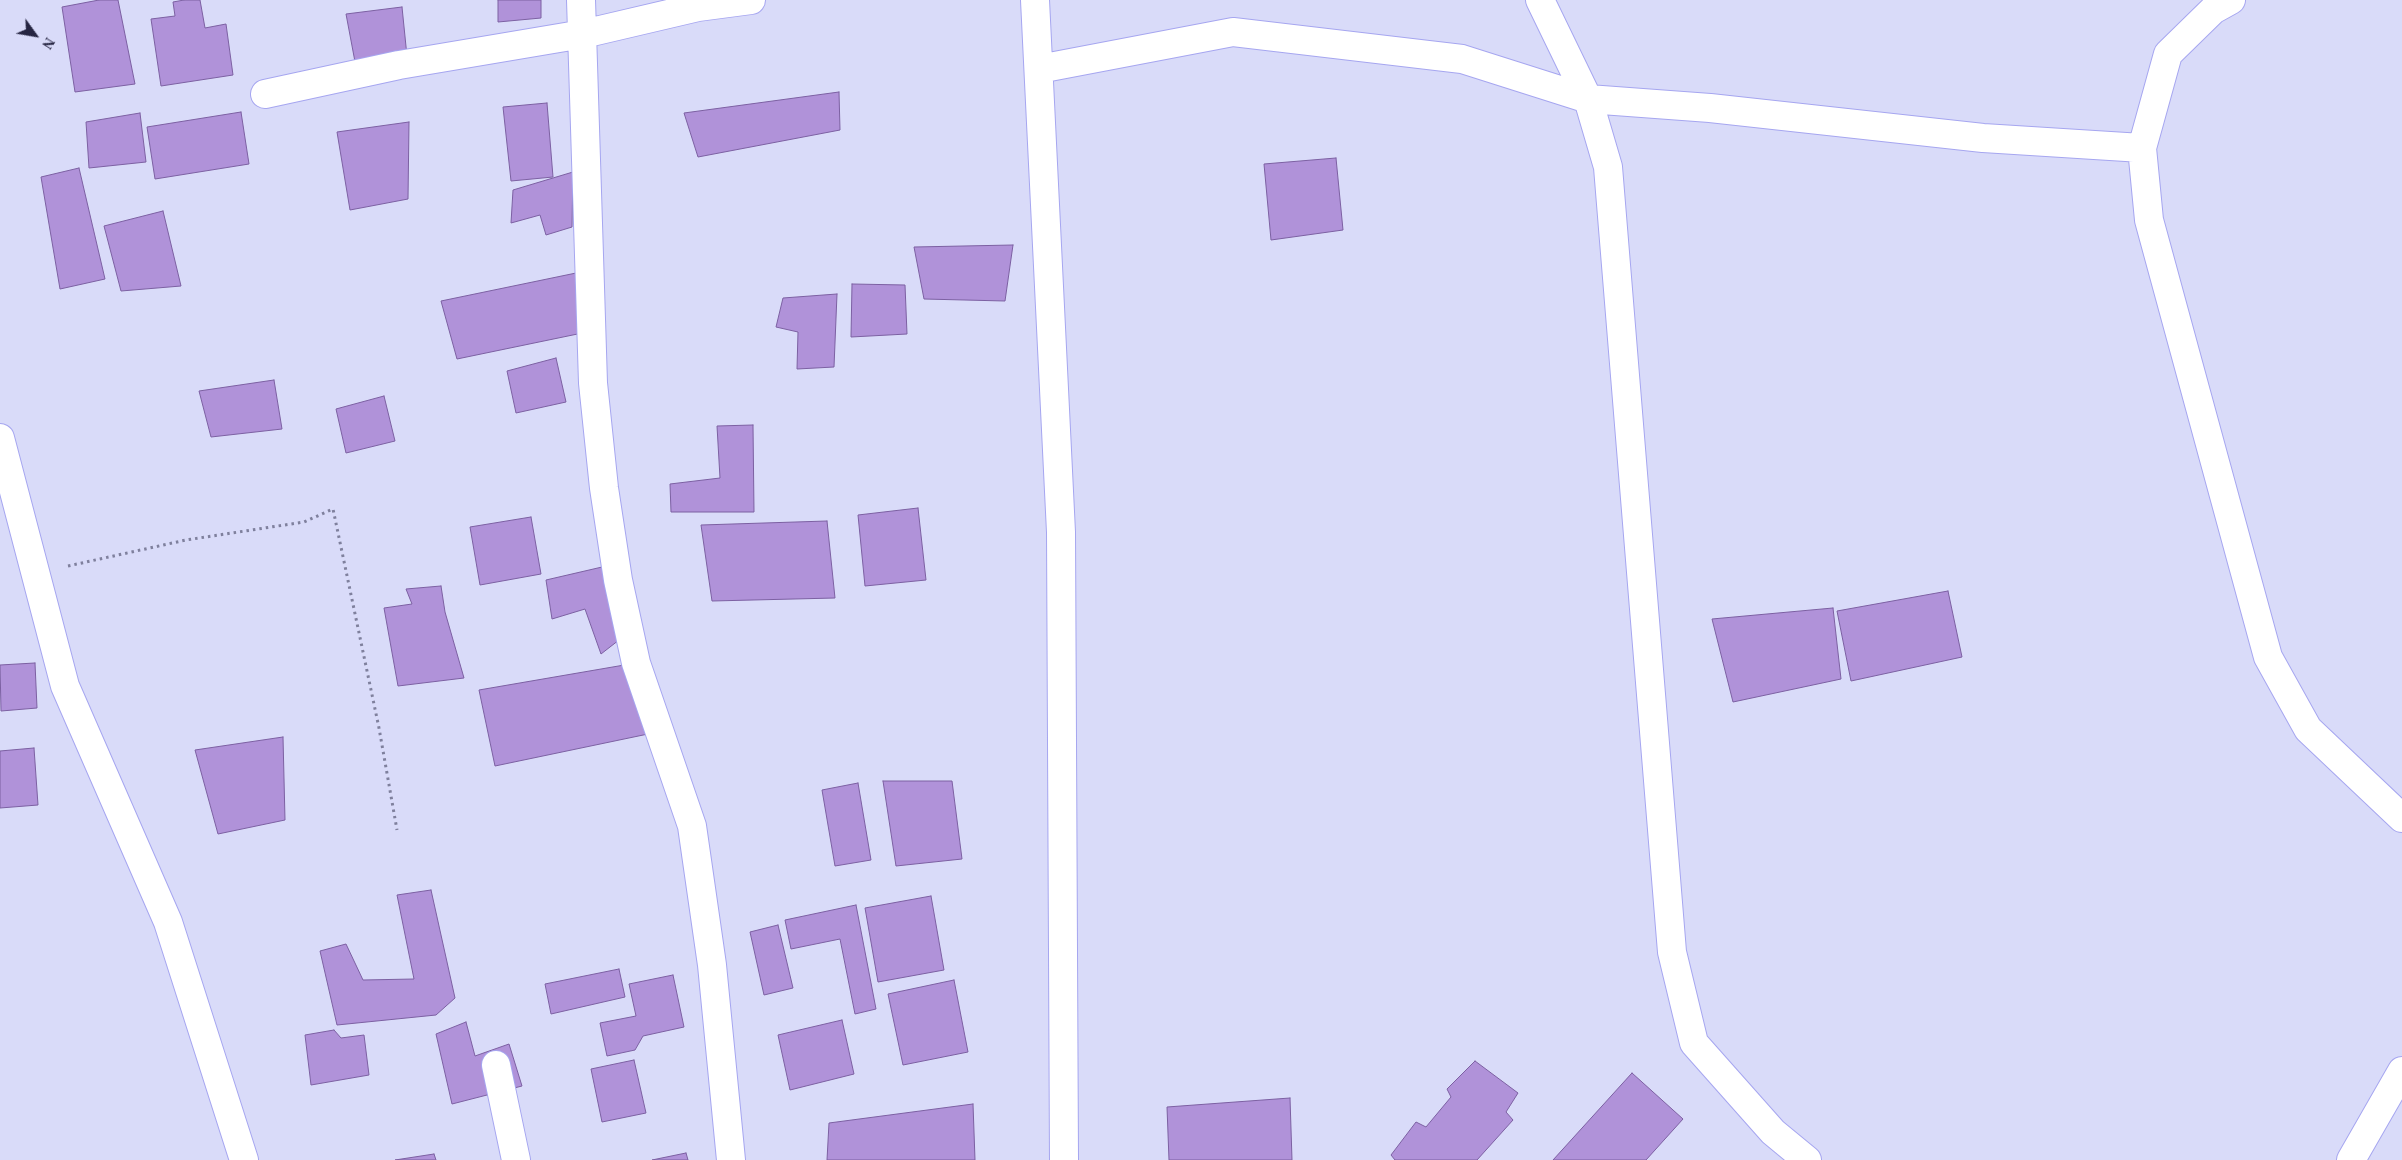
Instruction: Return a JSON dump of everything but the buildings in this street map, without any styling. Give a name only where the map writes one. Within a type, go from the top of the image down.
[{"type":"street","points":[[581,0],[584,34],[593,383],[604,488],[618,580],[636,663],[692,826],[712,965],[731,1160]]},
{"type":"street","points":[[265,94],[399,64],[584,34],[698,7],[751,0]]},
{"type":"street","points":[[1035,0],[1060,532],[1064,1160]]},
{"type":"street","points":[[1540,0],[1588,99],[1608,167],[1672,952],[1694,1044],[1773,1132],[1808,1160]]},
{"type":"street","points":[[2231,0],[2213,10],[2168,54],[2142,148],[2149,220],[2268,657],[2308,729],[2402,818]]},
{"type":"street","points":[[1039,69],[1233,32],[1462,59],[1588,99],[1710,108],[1983,138],[2142,148]]},
{"type":"street","points":[[0,438],[65,686],[168,922],[244,1160]]},
{"type":"street","points":[[496,1065],[516,1160]]},
{"type":"street","points":[[2351,1160],[2402,1071]]},
{"type":"path","points":[[35,574],[186,540],[304,522],[333,509],[380,728],[397,830]]}]
